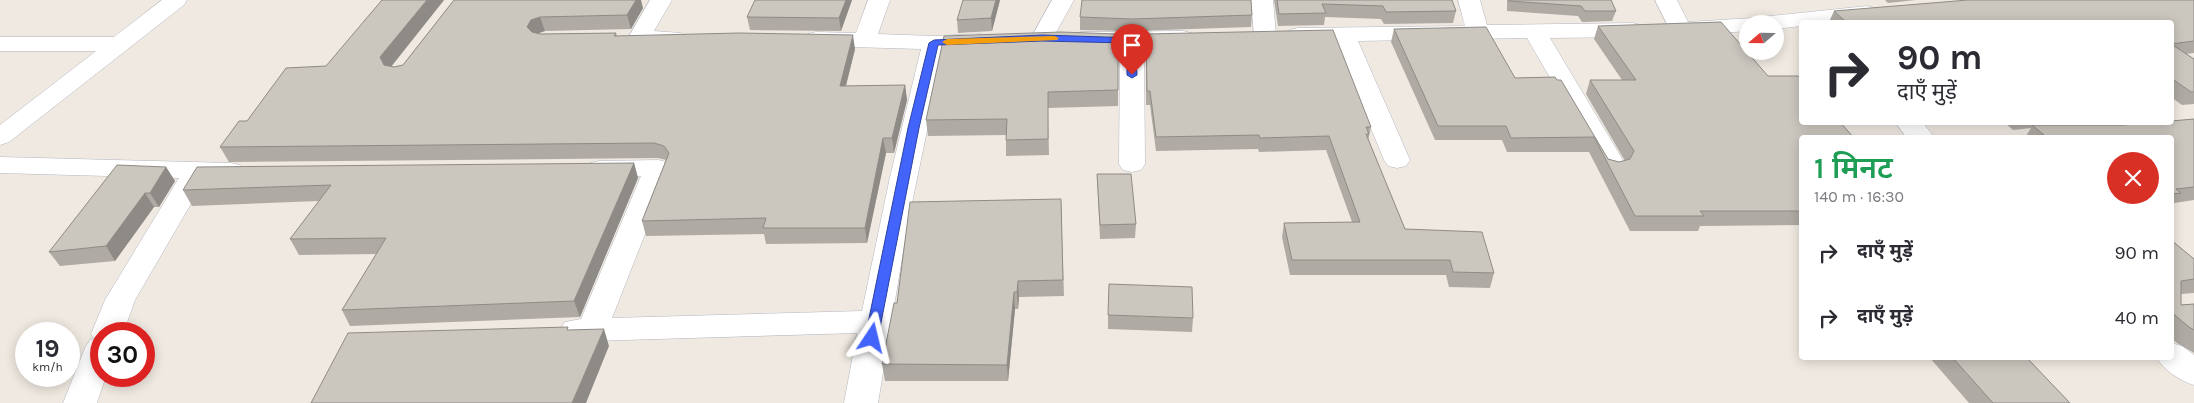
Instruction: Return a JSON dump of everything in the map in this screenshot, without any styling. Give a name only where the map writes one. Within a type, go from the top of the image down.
[{"type":"street","points":[[0,137],[176,0]]},
{"type":"street","points":[[662,0],[629,38],[698,38]]},
{"type":"street","points":[[865,40],[879,0]]},
{"type":"street","points":[[1022,39],[1063,0]]},
{"type":"street","points":[[1262,0],[1256,35],[1535,32],[1664,29],[1739,25]]},
{"type":"street","points":[[1469,0],[1478,32]]},
{"type":"street","points":[[1664,29],[1666,0]]},
{"type":"street","points":[[1814,20],[1879,8]]},
{"type":"street","points":[[1784,23],[1799,22]]},
{"type":"street","points":[[1535,32],[1614,167]]},
{"type":"street","points":[[1344,35],[1397,160]]},
{"type":"street","points":[[796,39],[934,43],[1022,39],[1132,40],[1208,37]]},
{"type":"street","points":[[1132,40],[1132,164]]},
{"type":"street","points":[[861,403],[874,322],[914,128],[934,43]]},
{"type":"street","points":[[0,44],[120,44]]},
{"type":"street","points":[[1910,125],[1919,135]]},
{"type":"street","points":[[0,165],[196,172],[255,171]]},
{"type":"street","points":[[570,169],[658,168],[592,330]]},
{"type":"street","points":[[112,322],[120,300],[196,172]]},
{"type":"street","points":[[553,331],[874,322]]},
{"type":"street","points":[[2174,357],[2194,374]]},
{"type":"street","points":[[80,403],[90,377]]},
{"type":"building","points":[[382,0],[427,0],[380,57],[384,65],[394,67],[403,65],[454,0],[636,0],[627,15],[540,17],[531,20],[527,27],[532,32],[540,34],[616,33],[614,36],[739,33],[853,35],[840,86],[905,85],[892,138],[883,138],[865,228],[763,228],[766,218],[642,221],[669,153],[664,146],[654,143],[220,147],[239,121],[247,121],[286,68],[326,66]]},
{"type":"building","points":[[755,0],[846,0],[839,18],[747,17]]},
{"type":"building","points":[[963,0],[996,0],[991,18],[957,20]]},
{"type":"building","points":[[1082,0],[1251,0],[1252,15],[1132,19],[1080,17]]},
{"type":"building","points":[[1277,0],[1452,0],[1456,11],[1386,12],[1383,6],[1322,4],[1326,13],[1279,14]]},
{"type":"building","points":[[1509,0],[1611,0],[1616,11],[1585,11],[1581,6]]},
{"type":"building","points":[[1968,0],[2194,0],[2194,41],[2174,44],[2174,20],[1844,20],[1834,11]]},
{"type":"building","points":[[1721,22],[1739,43],[1739,60],[1754,60],[1768,76],[1799,77],[1799,125],[1843,125],[1851,135],[1799,135],[1799,211],[1700,211],[1704,216],[1635,216],[1594,137],[1511,138],[1506,126],[1438,126],[1394,29],[1486,27],[1515,78],[1555,77],[1557,80],[1561,80],[1608,159],[1619,162],[1630,159],[1634,151],[1590,80],[1636,80],[1598,26]]},
{"type":"building","points":[[1333,30],[1371,127],[1366,127],[1369,134],[1366,134],[1405,229],[1482,232],[1494,273],[1453,272],[1450,260],[1292,260],[1284,223],[1360,222],[1329,136],[1260,138],[1259,135],[1156,137],[1150,91],[1147,91],[1146,34]]},
{"type":"building","points":[[1061,32],[1118,34],[1118,90],[1048,92],[1048,139],[1006,140],[1007,119],[926,120],[944,36]]},
{"type":"building","points":[[2174,46],[2194,59],[2194,92],[2191,92],[2174,80]]},
{"type":"building","points":[[2194,119],[2194,187],[2176,189],[2181,193],[2174,194],[2174,135],[2044,135],[2032,125],[2174,125],[2174,121]]},
{"type":"building","points":[[634,163],[574,301],[342,310],[386,238],[290,239],[331,185],[183,190],[197,167]]},
{"type":"building","points":[[117,165],[166,167],[150,193],[145,193],[106,246],[49,252]]},
{"type":"building","points":[[1097,174],[1131,174],[1136,224],[1100,225]]},
{"type":"building","points":[[1061,199],[1063,280],[1018,281],[1017,292],[1014,292],[1007,365],[882,364],[894,303],[897,303],[910,202]]},
{"type":"building","points":[[2174,242],[2194,259],[2194,279],[2181,281],[2181,305],[2194,304],[2194,330],[2174,314]]},
{"type":"building","points":[[1109,284],[1192,287],[1193,318],[1108,315]]},
{"type":"building","points":[[568,327],[567,330],[604,329],[572,403],[311,403],[348,333]]},
{"type":"building","points":[[1955,360],[2029,360],[2070,403],[1993,403]]},
{"type":"slow traffic","points":[[947,42],[1054,38]]},
{"type":"route","points":[[872,338],[914,128],[934,43],[1042,38],[1132,40],[1132,75]]}]
